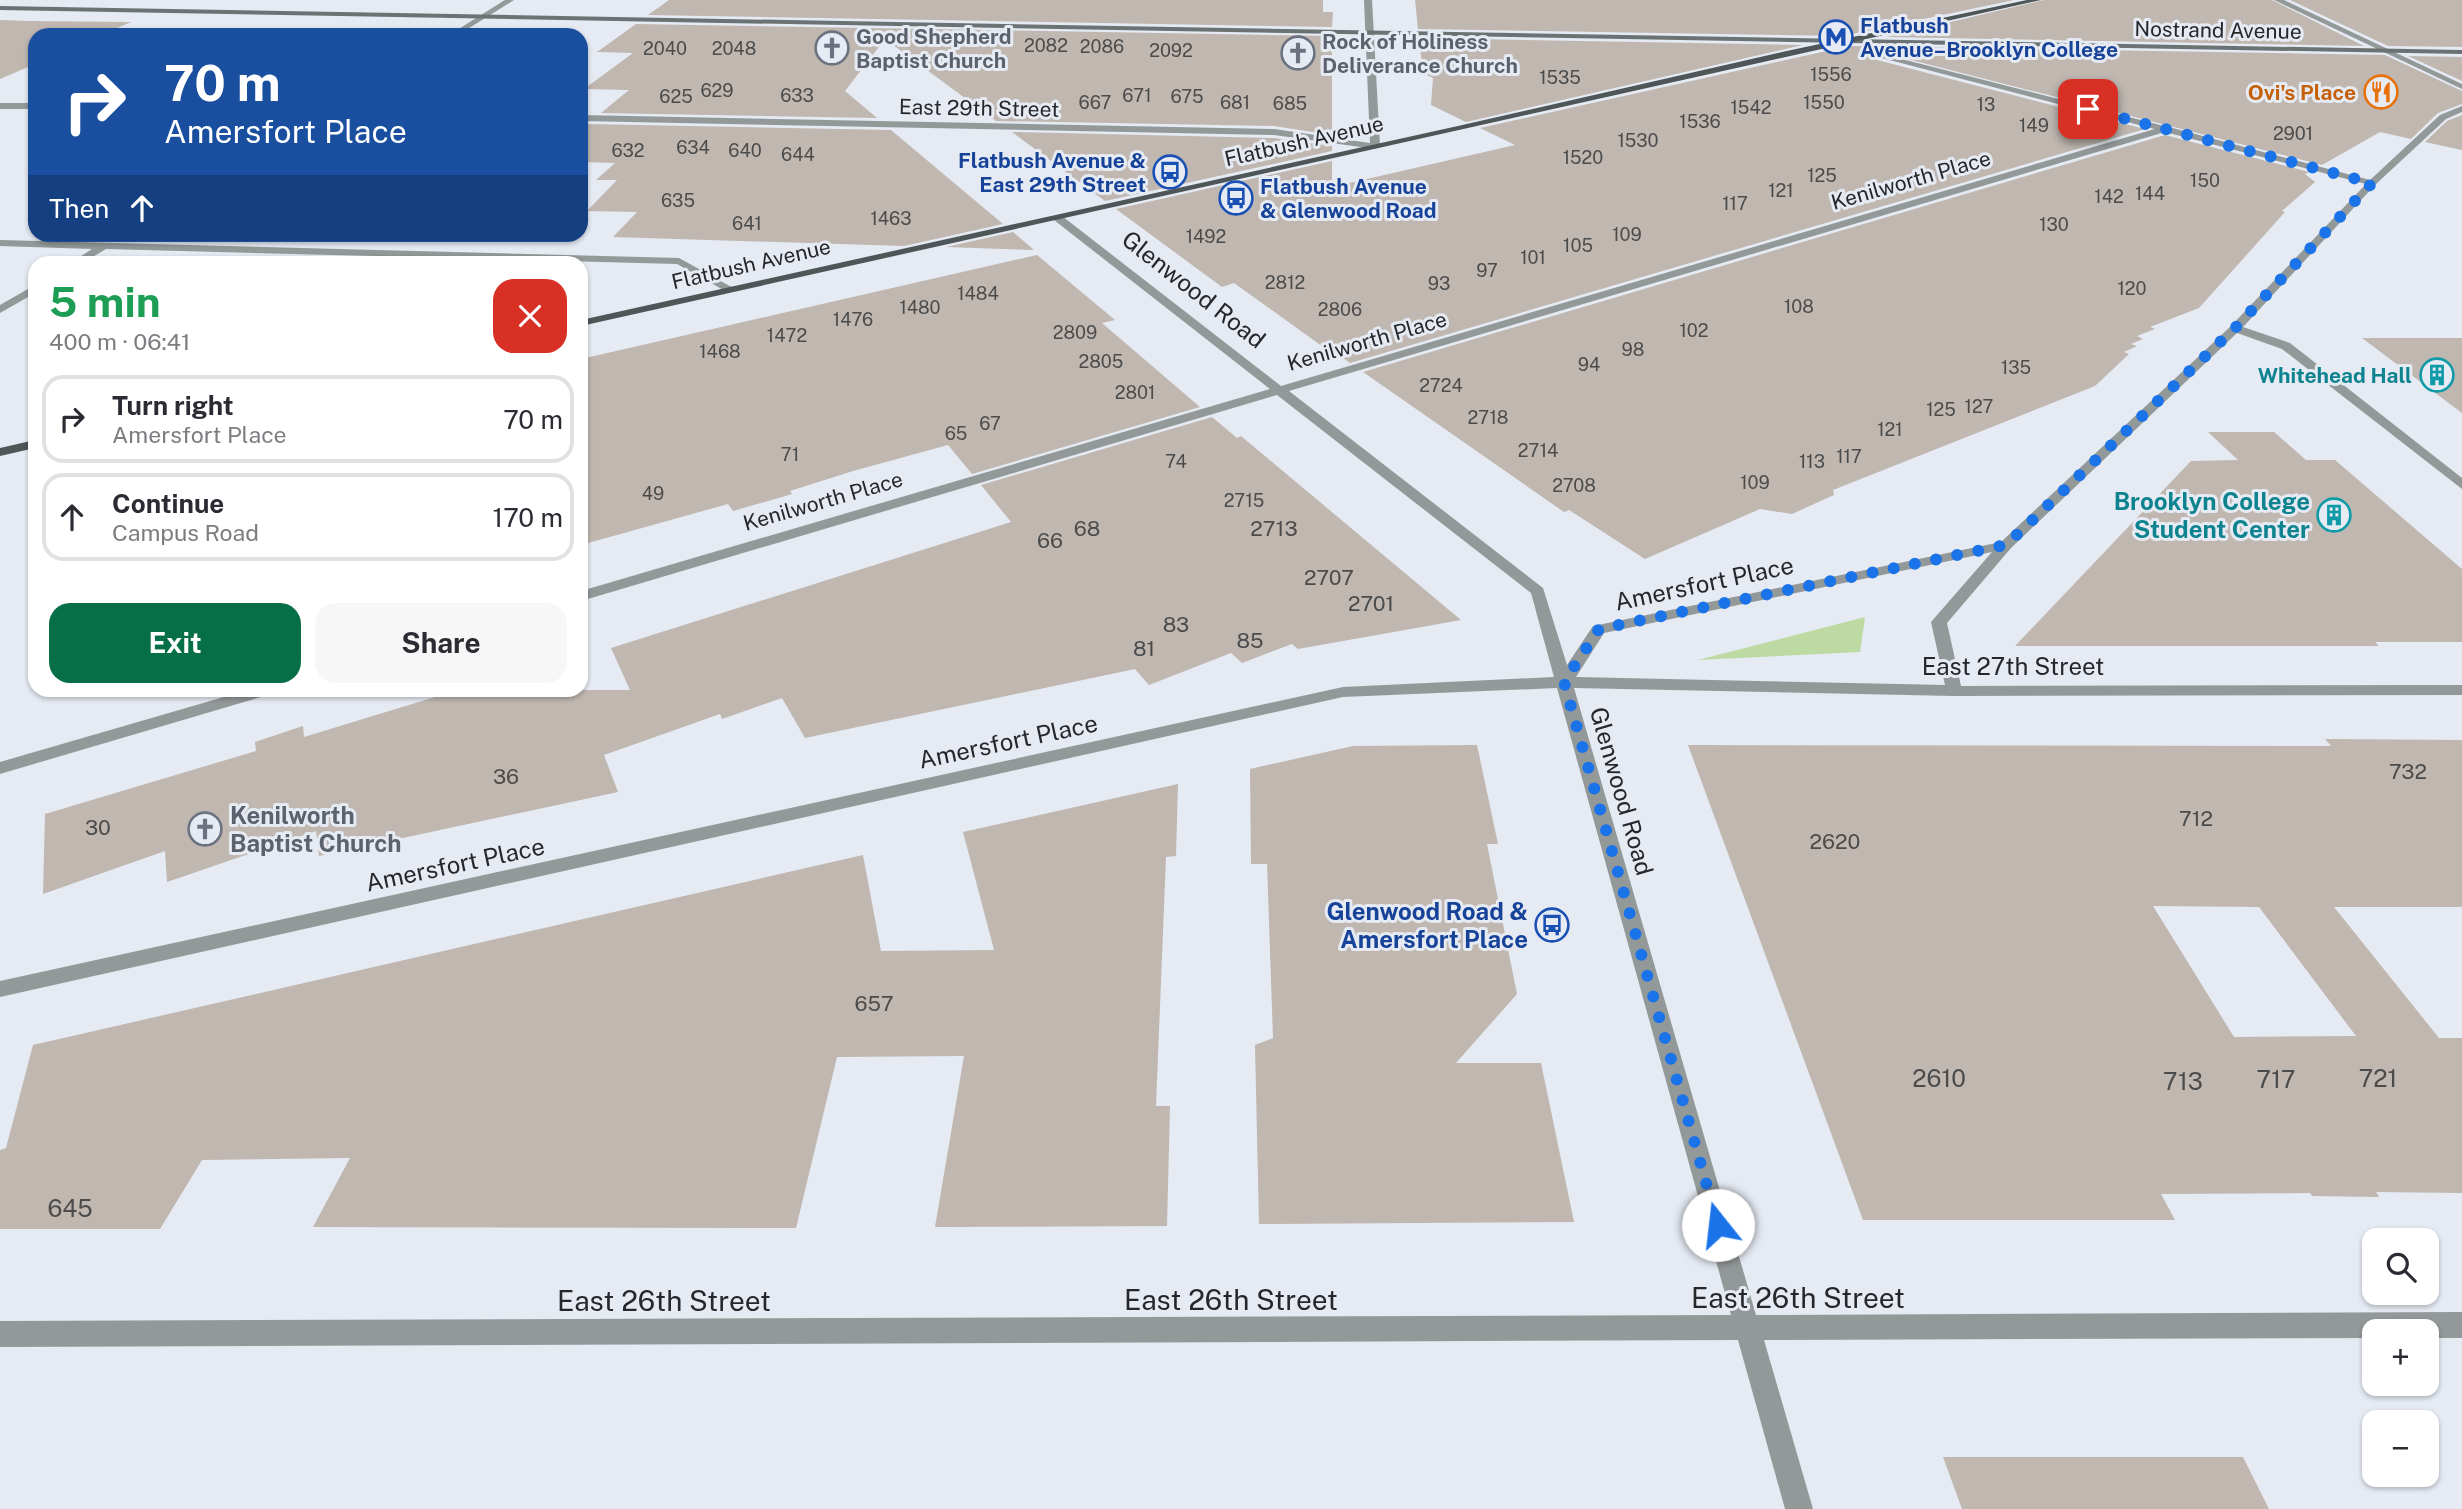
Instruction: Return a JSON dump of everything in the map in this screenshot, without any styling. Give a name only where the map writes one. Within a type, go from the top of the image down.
[{"type":"main road","name":"Flatbush Avenue","points":[[588,321],[2037,0]]},
{"type":"main road","name":"Nostrand Avenue","points":[[0,8],[2462,52]]},
{"type":"main road","points":[[0,452],[28,446]]},
{"type":"street","points":[[464,28],[510,0]]},
{"type":"street","points":[[1368,0],[1375,146]]},
{"type":"street","points":[[2278,0],[2462,87]]},
{"type":"street","points":[[1881,55],[2372,183]]},
{"type":"street","points":[[0,106],[28,106]]},
{"type":"street","points":[[1954,691],[1939,622],[2006,545],[2235,328],[2372,183],[2443,117],[2462,109]]},
{"type":"street","name":"East 29th Street","points":[[588,117],[1275,132],[1375,146]]},
{"type":"street","name":"Kenilworth Place","points":[[588,594],[2165,129]]},
{"type":"street","name":"Glenwood Road","points":[[1058,218],[1282,389],[1538,592],[1799,1509]]},
{"type":"street","points":[[88,256],[111,242]]},
{"type":"street","points":[[0,243],[487,256]]},
{"type":"street","points":[[588,259],[678,261],[731,290]]},
{"type":"street","points":[[0,310],[28,292]]},
{"type":"street","points":[[2235,328],[2286,346],[2462,485]]},
{"type":"street","name":"Amersfort Place","points":[[0,989],[1343,692],[1564,682],[1599,629],[2006,545]]},
{"type":"street","name":"East 27th Street","points":[[1564,682],[1954,691],[2462,690]]},
{"type":"street","points":[[0,768],[241,697]]},
{"type":"street","name":"East 26th Street","points":[[0,1334],[2462,1325]]},
{"type":"green space","points":[[1865,617],[1860,652],[1698,660]]},
{"type":"building","points":[[669,0],[1323,0],[1323,12],[1333,12],[1332,27],[648,15]]},
{"type":"building","points":[[1415,0],[2014,0],[1843,36],[1418,29]]},
{"type":"building","points":[[2044,0],[2272,0],[2364,46],[1887,37]]},
{"type":"building","points":[[2290,0],[2462,0],[2462,47],[2388,46]]},
{"type":"building","points":[[0,20],[131,22],[117,28],[28,28],[28,67],[0,79]]},
{"type":"building","points":[[636,24],[1332,36],[1332,135],[1274,126],[996,121],[885,39],[845,91],[877,118],[601,113],[629,90],[588,89],[588,86],[633,53],[597,52]]},
{"type":"building","points":[[1419,38],[1803,45],[1466,122],[1431,105],[1433,78],[1423,73]]},
{"type":"building","points":[[1849,46],[2385,55],[2462,91],[2462,104],[2438,113],[2411,139],[2380,132],[2322,165],[1876,51],[1877,60],[2145,129],[1350,363],[1329,348],[1326,349],[1234,283],[1222,287],[1116,209],[1332,161],[1332,187],[1515,145],[1480,128]]},
{"type":"building","points":[[2408,56],[2462,57],[2462,81]]},
{"type":"building","points":[[2462,115],[2462,150],[2425,142],[2447,121]]},
{"type":"building","points":[[588,124],[891,130],[1003,224],[904,246],[613,237],[637,212],[588,210],[617,180],[596,180],[615,163],[588,162]]},
{"type":"building","points":[[1012,132],[1274,138],[1332,146],[1332,151],[1105,201]]},
{"type":"building","points":[[2165,135],[2309,172],[2305,174],[2315,182],[2282,211],[2285,212],[2199,308],[2150,327],[2155,329],[2137,336],[2143,339],[2131,344],[2137,346],[2124,352],[2129,354],[2095,386],[1833,490],[1834,495],[1792,514],[1760,509],[1645,559],[1569,510],[1564,512],[1363,372]]},
{"type":"building","points":[[1013,232],[1034,250],[946,247]]},
{"type":"building","points":[[1037,255],[1115,320],[1102,323],[1200,407],[972,474],[948,445],[853,471],[790,491],[792,494],[733,511],[728,504],[588,543],[588,357]]},
{"type":"building","name":"Whitehead Hall","points":[[2362,338],[2462,338],[2462,413]]},
{"type":"building","points":[[1212,417],[1237,438],[1241,436],[1461,620],[1298,649],[1292,644],[1242,663],[1231,653],[1149,685],[1135,669],[805,738],[782,698],[722,719],[720,714],[604,755],[618,792],[319,856],[316,831],[167,882],[165,851],[43,894],[45,814],[256,751],[255,742],[303,726],[304,737],[435,697],[588,697],[588,690],[630,690],[611,648],[1011,522],[981,485]]},
{"type":"building","points":[[2208,432],[2274,432],[2306,460],[2335,460],[2462,569],[2462,642],[2375,642],[2379,646],[2015,646],[2191,461],[2238,460]]},
{"type":"building","points":[[2325,739],[2462,740],[2462,907],[2334,907],[2439,1038],[2462,1038],[2462,1193],[2376,1192],[2379,1197],[2312,1196],[2310,1193],[2161,1194],[2175,1220],[1863,1220],[1688,745],[2331,746]],"holes":[[[2153,906],[2259,907],[2356,1036],[2234,1037]]]},
{"type":"building","points":[[1477,745],[1498,844],[1487,844],[1517,994],[1456,1063],[1541,1063],[1574,1222],[1259,1224],[1255,1045],[1273,1038],[1267,864],[1251,864],[1250,769],[1353,746]]},
{"type":"building","points":[[1178,784],[1176,856],[1166,857],[1156,1106],[1170,1106],[1167,1226],[935,1227],[964,1056],[837,1057],[796,1228],[313,1227],[350,1158],[202,1160],[160,1229],[0,1229],[0,1150],[6,1148],[33,1045],[863,855],[881,951],[994,950],[963,832]]},
{"type":"building","points":[[1943,1457],[2243,1457],[2269,1509],[1962,1509]]},
{"type":"place","name":"Flatbush Avenue–Brooklyn College","points":[[1836,37]]},
{"type":"place","name":"Good Shepherd Baptist Church","points":[[832,48]]},
{"type":"place","name":"Rock of Holiness Deliverance Church","points":[[1298,53]]},
{"type":"place","name":"Ovi's Place","points":[[2381,92]]},
{"type":"place","name":"Flatbush Avenue & East 29th Street","points":[[1170,172]]},
{"type":"place","name":"Flatbush Avenue & Glenwood Road","points":[[1236,198]]},
{"type":"place","name":"Whitehead Hall","points":[[2437,375]]},
{"type":"place","name":"Brooklyn College Student Center","points":[[2334,515]]},
{"type":"place","name":"Kenilworth Baptist Church","points":[[205,829]]},
{"type":"place","name":"Glenwood Road & Amersfort Place","points":[[1552,925]]},
{"type":"route","points":[[1718,1225],[1564,682],[1599,629],[2006,545],[2235,328],[2372,183],[2088,109]]}]
